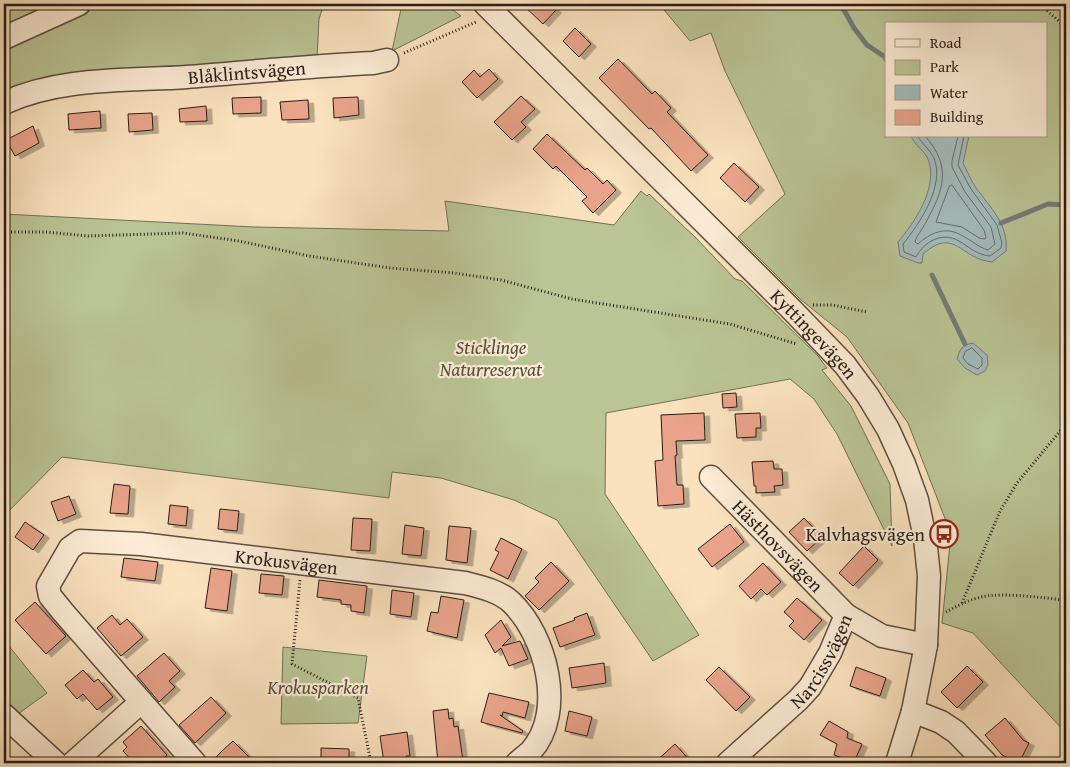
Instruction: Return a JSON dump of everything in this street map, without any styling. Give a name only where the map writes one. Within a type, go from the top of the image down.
[{"type":"street","points":[[4,38],[78,4]]},
{"type":"street","name":"Kyttingevägen","points":[[484,11],[792,310],[845,365],[868,396],[888,429],[904,464],[917,500],[925,538],[929,576],[926,645],[913,711],[897,763]]},
{"type":"street","name":"Blåklintsvägen","points":[[4,103],[14,98],[50,88],[98,82],[387,60]]},
{"type":"street","name":"Hästhovsvägen","points":[[711,477],[846,615]]},
{"type":"street","name":"Krokusvägen","points":[[195,763],[50,596],[48,586],[70,548],[80,541],[141,544],[465,583],[497,593],[510,602],[529,624],[540,648],[549,682],[550,704],[542,733],[532,750],[516,763]]},
{"type":"street","name":"Narcissvägen","points":[[728,763],[810,687],[830,653],[846,615],[882,636],[926,645]]},
{"type":"street","points":[[72,763],[141,702]]},
{"type":"street","points":[[913,711],[941,722],[956,732],[986,763]]},
{"type":"street","points":[[4,715],[56,763]]},
{"type":"path","points":[[1039,4],[1066,28]]},
{"type":"path","points":[[387,60],[484,11]]},
{"type":"path","points":[[4,232],[46,232],[88,236],[183,233],[239,241],[309,256],[390,268],[454,273],[501,280],[572,299],[730,324],[803,345]]},
{"type":"path","points":[[792,310],[806,305],[832,305],[866,312]]},
{"type":"path","points":[[1066,424],[1017,483],[1000,511],[962,603],[985,596],[1066,600]]},
{"type":"path","points":[[301,564],[292,664],[358,698],[371,763]]},
{"type":"green space","points":[[4,4],[324,4],[319,19],[317,58],[4,96]]},
{"type":"green space","points":[[402,4],[445,4],[461,16],[392,51]]},
{"type":"green space","points":[[659,4],[1066,4],[1066,738],[1065,732],[973,633],[942,623],[951,534],[908,423],[847,337],[800,299],[738,237],[785,194],[725,71],[711,33],[690,41]]},
{"type":"green space","name":"Sticklinge Naturreservat","points":[[641,191],[647,196],[649,194],[695,237],[735,279],[742,281],[818,356],[827,368],[822,370],[851,406],[890,484],[892,546],[837,434],[814,399],[790,379],[606,413],[605,494],[699,635],[653,661],[557,520],[514,500],[441,478],[392,472],[389,498],[62,457],[4,516],[4,214],[254,227],[449,231],[445,201],[614,225]]},
{"type":"green space","points":[[4,640],[47,693],[18,714],[4,700]]},
{"type":"green space","name":"Krokusparken","points":[[283,647],[367,656],[358,723],[281,724]]},
{"type":"water","points":[[912,138],[969,138],[963,163],[976,188],[992,209],[1005,233],[1006,251],[992,262],[972,256],[950,243],[934,246],[923,254],[922,263],[900,256],[898,242],[923,205],[930,183],[931,172],[928,158]]},
{"type":"water","points":[[973,343],[987,355],[988,365],[985,371],[977,375],[965,368],[957,359],[962,348]]},
{"type":"building","points":[[522,4],[550,4],[556,10],[543,24]]},
{"type":"building","points":[[575,28],[591,44],[579,57],[563,41]]},
{"type":"building","points":[[618,59],[652,94],[655,91],[671,108],[667,112],[708,155],[691,171],[651,128],[649,129],[599,78]]},
{"type":"building","points":[[489,69],[498,79],[477,98],[462,82],[474,70],[480,77]]},
{"type":"building","points":[[521,96],[535,109],[521,122],[526,127],[512,140],[494,122]]},
{"type":"building","points":[[261,97],[261,113],[233,114],[232,98]]},
{"type":"building","points":[[358,97],[359,115],[334,118],[333,98]]},
{"type":"building","points":[[308,100],[309,119],[282,120],[280,102]]},
{"type":"building","points":[[206,106],[207,121],[180,122],[179,109]]},
{"type":"building","points":[[100,111],[101,128],[69,130],[68,114]]},
{"type":"building","points":[[152,113],[153,130],[129,132],[128,114]]},
{"type":"building","points":[[33,126],[39,143],[15,156],[6,140]]},
{"type":"building","points":[[547,134],[585,170],[587,168],[603,184],[607,180],[616,190],[593,213],[582,201],[587,197],[556,166],[553,169],[533,149]]},
{"type":"building","points":[[734,163],[759,187],[745,202],[720,178]]},
{"type":"building","points":[[736,393],[737,407],[723,408],[722,394]]},
{"type":"building","points":[[704,413],[705,440],[676,441],[677,485],[683,485],[684,504],[658,506],[655,461],[663,460],[661,415]]},
{"type":"building","points":[[760,413],[761,428],[756,428],[756,437],[737,438],[735,414]]},
{"type":"building","points":[[773,461],[774,469],[782,469],[783,485],[774,486],[775,492],[756,493],[752,462]]},
{"type":"building","points":[[114,484],[130,486],[128,514],[110,513]]},
{"type":"building","points":[[69,496],[76,514],[58,521],[51,502]]},
{"type":"building","points":[[170,505],[188,507],[186,526],[168,524]]},
{"type":"building","points":[[220,509],[239,511],[237,531],[218,529]]},
{"type":"building","points":[[353,518],[372,519],[370,551],[351,550]]},
{"type":"building","points":[[804,518],[822,537],[807,551],[789,532]]},
{"type":"building","points":[[25,522],[44,535],[33,550],[15,537]]},
{"type":"building","points":[[730,524],[744,542],[712,567],[698,549]]},
{"type":"building","points":[[405,525],[424,528],[421,556],[402,554]]},
{"type":"building","points":[[449,526],[471,528],[467,563],[446,560]]},
{"type":"building","points":[[501,538],[522,549],[508,579],[490,570],[499,552],[495,550]]},
{"type":"building","points":[[864,546],[878,560],[853,586],[839,573]]},
{"type":"building","points":[[124,558],[158,562],[155,581],[121,577]]},
{"type":"building","points":[[551,562],[569,581],[539,610],[525,596],[539,582],[535,578]]},
{"type":"building","points":[[763,563],[781,582],[767,595],[761,589],[751,599],[739,586]]},
{"type":"building","points":[[211,568],[232,571],[227,611],[205,608]]},
{"type":"building","points":[[261,574],[284,576],[282,595],[259,593]]},
{"type":"building","points":[[319,580],[367,586],[364,613],[351,611],[351,605],[341,604],[341,600],[317,597]]},
{"type":"building","points":[[392,590],[414,593],[411,617],[390,614]]},
{"type":"building","points":[[441,596],[464,600],[457,638],[427,631],[431,612],[438,613]]},
{"type":"building","points":[[797,598],[822,620],[804,640],[789,626],[794,621],[784,612]]},
{"type":"building","points":[[35,602],[66,636],[46,654],[15,620]]},
{"type":"building","points":[[587,613],[595,635],[560,647],[553,628],[575,620],[574,618]]},
{"type":"building","points":[[112,615],[120,625],[127,619],[143,637],[121,656],[97,628]]},
{"type":"building","points":[[501,620],[511,637],[502,646],[520,641],[528,659],[509,666],[501,648],[495,653],[485,635]]},
{"type":"building","points":[[164,653],[180,671],[169,681],[175,687],[159,702],[137,676]]},
{"type":"building","points":[[604,663],[606,683],[572,688],[569,668]]},
{"type":"building","points":[[967,666],[983,682],[957,708],[941,692]]},
{"type":"building","points":[[719,667],[750,697],[736,711],[706,680]]},
{"type":"building","points":[[856,667],[886,678],[880,696],[850,686]]},
{"type":"building","points":[[83,670],[94,682],[98,679],[113,697],[97,710],[83,694],[77,699],[65,685]]},
{"type":"building","points":[[489,693],[529,702],[525,718],[503,712],[502,716],[500,715],[523,731],[522,733],[481,722]]},
{"type":"building","points":[[211,697],[226,713],[195,743],[179,725]]},
{"type":"building","points":[[448,709],[449,719],[453,718],[454,727],[458,726],[463,761],[438,763],[433,711]]},
{"type":"building","points":[[569,711],[592,717],[587,736],[565,731]]},
{"type":"building","points":[[1005,718],[1023,740],[1029,743],[1019,763],[1002,755],[985,735]]},
{"type":"building","points":[[829,721],[848,732],[847,738],[862,744],[854,762],[834,755],[837,744],[820,735]]},
{"type":"building","points":[[141,726],[167,755],[159,763],[134,763],[123,751],[127,747],[123,742]]},
{"type":"building","points":[[407,732],[410,756],[406,756],[407,763],[384,763],[380,736]]},
{"type":"building","points":[[233,741],[255,763],[210,763],[222,751]]},
{"type":"building","points":[[675,744],[692,763],[654,763]]},
{"type":"building","points":[[321,748],[349,749],[349,763],[321,763]]},
{"type":"waterway","points":[[844,10],[854,28],[867,45],[885,57]]},
{"type":"waterway","points":[[1001,223],[1048,204],[1066,205]]},
{"type":"waterway","points":[[932,275],[965,344]]},
{"type":"place","name":"Kalvhagsvägen","points":[[944,534]]}]
